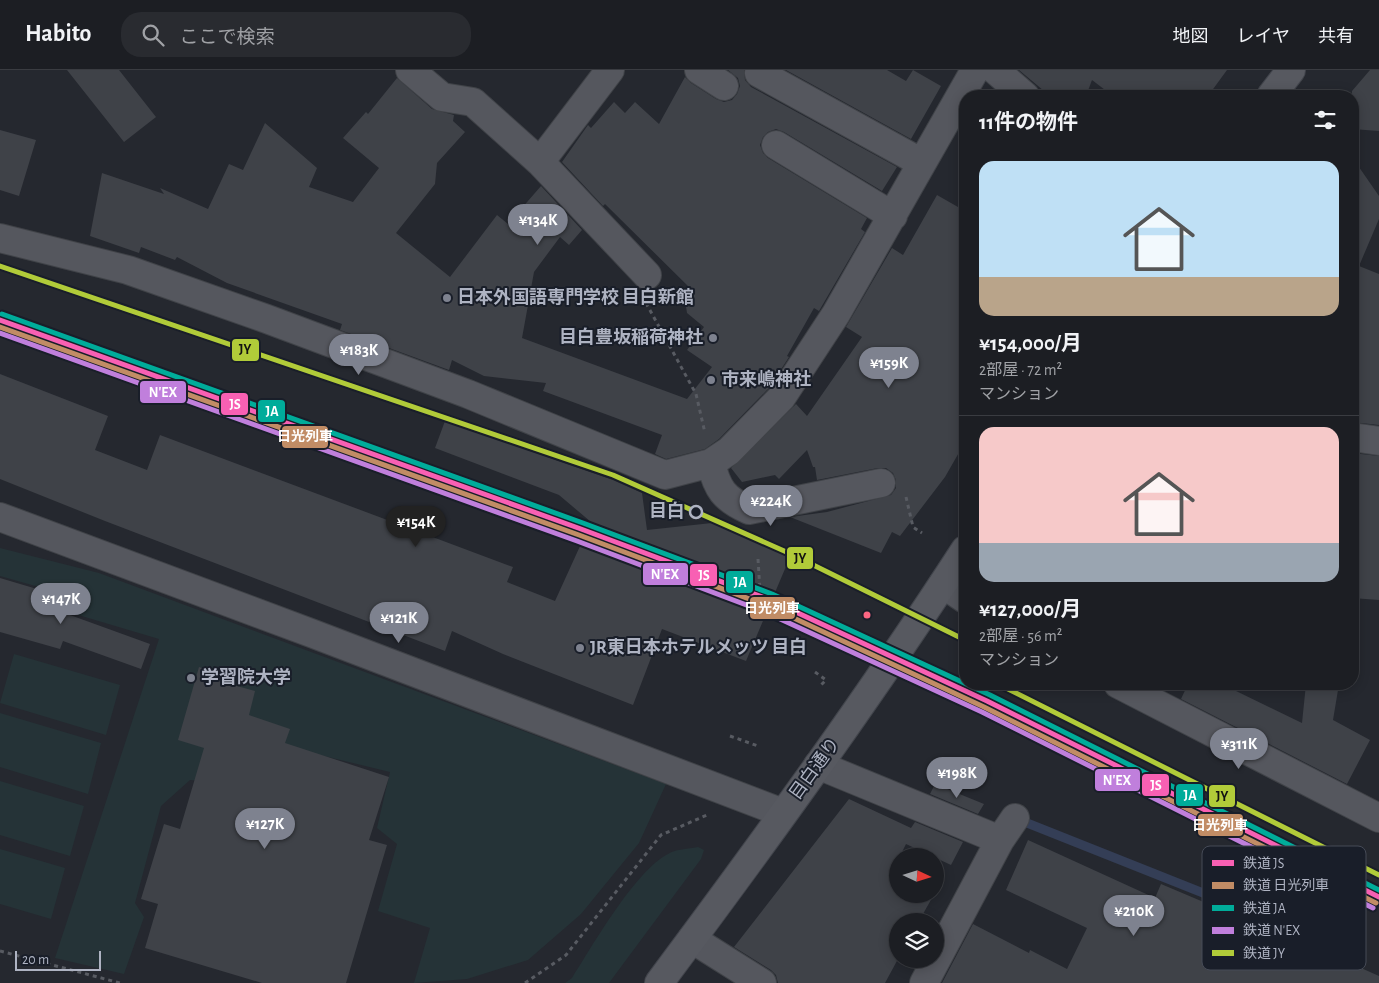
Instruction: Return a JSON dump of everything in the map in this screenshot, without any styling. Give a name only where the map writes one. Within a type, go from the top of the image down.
[{"type":"main road","points":[[1276,90],[1291,70]]},
{"type":"main road","name":"目白通り","points":[[659,983],[857,712],[959,559]]},
{"type":"street","points":[[410,70],[442,98],[473,102],[540,162],[647,274]]},
{"type":"street","points":[[540,162],[610,70]]},
{"type":"street","points":[[699,70],[724,86]]},
{"type":"street","points":[[761,70],[760,73],[922,163]]},
{"type":"street","points":[[964,90],[975,70]]},
{"type":"street","points":[[995,70],[1018,90]]},
{"type":"street","points":[[0,238],[128,270],[267,319],[468,394],[665,475],[712,463],[729,451],[781,398],[836,314],[959,98]]},
{"type":"street","points":[[776,145],[893,216]]},
{"type":"street","points":[[1359,438],[1379,441]]},
{"type":"street","points":[[712,463],[715,480],[730,501],[749,510],[893,486]]},
{"type":"street","points":[[0,517],[311,633],[783,814]]},
{"type":"street","points":[[936,595],[959,598]]},
{"type":"street","points":[[1130,690],[1379,818]]},
{"type":"street","points":[[818,765],[1000,840]]},
{"type":"street","points":[[924,983],[1000,840],[1015,818]]},
{"type":"street","points":[[692,939],[762,983]]},
{"type":"path","points":[[647,274],[642,297],[696,394],[712,463]]},
{"type":"path","points":[[893,486],[908,511],[913,527],[922,533]]},
{"type":"path","points":[[758,559],[760,591],[844,635]]},
{"type":"path","points":[[815,672],[826,680],[822,685]]},
{"type":"path","points":[[730,736],[758,746]]},
{"type":"path","points":[[525,983],[566,955],[661,835],[714,812]]},
{"type":"path","points":[[0,950],[120,983]]},
{"type":"shaded area","points":[[0,548],[99,573],[666,784],[639,843],[581,914],[528,960],[467,979],[414,983],[430,928],[378,911],[397,844],[377,828],[390,772],[246,737],[221,782],[190,780],[161,806],[135,903],[144,917],[124,974],[55,958],[159,639],[75,614],[78,598],[0,576]]},
{"type":"shaded area","points":[[14,654],[120,685],[106,735],[0,703]]},
{"type":"shaded area","points":[[0,713],[101,743],[88,794],[0,767]]},
{"type":"shaded area","points":[[0,781],[84,806],[70,856],[0,835]]},
{"type":"shaded area","points":[[698,847],[704,850],[701,859],[609,983],[565,983],[572,978],[616,910],[642,876],[655,863],[671,852]]},
{"type":"shaded area","points":[[0,849],[65,868],[51,919],[0,904]]},
{"type":"building","points":[[67,70],[119,70],[156,117],[124,142]]},
{"type":"building","points":[[728,70],[744,70],[745,80],[751,87],[897,167],[882,191],[784,132],[776,129],[768,132],[763,137],[760,145],[763,153],[768,158],[867,218],[861,229],[865,232],[819,311],[814,308],[787,356],[789,357],[769,388],[719,439],[705,449],[666,459],[655,454],[662,435],[543,391],[546,383],[484,376],[452,360],[449,370],[340,330],[342,324],[227,283],[177,257],[175,260],[141,247],[139,253],[90,236],[102,173],[164,194],[160,188],[208,209],[229,164],[243,170],[265,123],[317,168],[309,187],[353,202],[379,168],[343,138],[366,112],[368,114],[397,78],[432,109],[454,115],[453,121],[465,132],[437,163],[435,184],[396,233],[450,277],[497,215],[508,224],[541,186],[582,230],[569,245],[560,237],[534,272],[522,338],[687,399],[712,367],[687,350],[704,327],[687,313],[685,300],[693,291],[605,204],[603,206],[562,162],[588,125],[591,128],[614,102],[625,113],[635,102],[659,124],[685,77],[716,99],[724,102],[732,100],[740,86],[738,78]]},
{"type":"building","points":[[786,70],[887,70],[906,81],[913,70],[941,86],[911,139]]},
{"type":"building","points":[[1019,70],[1227,70],[1212,90],[1105,90],[1092,80],[1088,90],[1043,90]]},
{"type":"building","points":[[1370,70],[1379,70],[1379,131],[1359,130],[1359,90],[1353,90]]},
{"type":"building","points":[[0,130],[36,140],[19,196],[0,190]]},
{"type":"building","points":[[1359,167],[1379,196],[1379,219],[1359,266]]},
{"type":"building","points":[[937,195],[959,208],[959,452],[945,477],[900,536],[892,532],[881,553],[790,517],[827,512],[891,495],[896,488],[896,480],[893,473],[886,468],[817,480],[815,467],[813,467],[807,450],[779,479],[775,475],[742,482],[731,468],[796,404],[807,416],[862,337],[846,327],[892,248],[903,255]]},
{"type":"building","points":[[1359,266],[1379,274],[1379,425],[1359,423]]},
{"type":"building","points":[[0,374],[108,416],[95,450],[147,470],[160,435],[513,567],[507,582],[555,601],[591,522],[559,495],[435,448],[445,421],[613,480],[642,493],[647,530],[712,523],[790,557],[746,661],[662,629],[633,705],[503,654],[452,631],[445,651],[0,479]]},
{"type":"building","points":[[1359,454],[1379,456],[1379,600],[1359,599]]},
{"type":"building","points":[[0,578],[74,600],[70,615],[150,644],[141,669],[63,641],[60,649],[0,632]]},
{"type":"building","points":[[199,667],[228,676],[226,683],[255,691],[249,715],[290,729],[285,743],[389,777],[369,840],[387,845],[346,983],[262,983],[145,948],[158,904],[141,899],[164,824],[180,829],[204,748],[178,740]]},
{"type":"building","points":[[1185,690],[1234,690],[1302,723],[1305,690],[1338,690],[1333,720],[1370,740],[1347,784],[1181,699]]},
{"type":"building","points":[[935,784],[984,804],[978,814],[930,794]]},
{"type":"building","points":[[849,799],[911,828],[915,822],[963,842],[951,865],[944,862],[944,848],[915,848],[906,844],[904,848],[889,848],[889,903],[929,903],[924,913],[889,913],[889,968],[893,968],[885,983],[778,983],[776,975],[771,970],[734,947]]},
{"type":"building","points":[[1028,840],[1155,898],[1161,884],[1202,901],[1202,970],[1366,970],[1379,976],[1379,983],[942,983],[973,924],[1029,953],[1030,950],[1067,969],[1087,928],[1006,890]]},
{"type":"waterway","points":[[1017,819],[1202,893]]},
{"type":"waterway","points":[[1299,983],[1304,970]]},
{"type":"rail line","name":"JY","points":[[0,266],[613,475],[791,554],[959,637]]},
{"type":"rail line","name":"JA","points":[[2,314],[583,523],[772,594],[959,681]]},
{"type":"rail line","name":"JS","points":[[0,320],[581,529],[770,600],[959,688]]},
{"type":"rail line","name":"日光列車","points":[[0,327],[579,535],[768,606],[984,707],[1262,846]]},
{"type":"rail line","name":"N'EX","points":[[0,333],[577,541],[765,612],[982,712],[1249,846]]},
{"type":"rail line","name":"JS","points":[[963,690],[1277,846]]},
{"type":"rail line","name":"JA","points":[[979,690],[1291,846]]},
{"type":"rail line","name":"JY","points":[[1010,690],[1321,846]]},
{"type":"rail line","name":"JY","points":[[1366,868],[1379,875]]},
{"type":"rail line","name":"JA","points":[[1366,883],[1379,890]]},
{"type":"rail line","name":"JS","points":[[1366,890],[1379,897]]},
{"type":"rail line","name":"日光列車","points":[[1366,898],[1376,903]]},
{"type":"rail line","name":"N'EX","points":[[1366,904],[1373,908]]},
{"type":"place","name":"日本外国語専門学校 目白新館","points":[[447,298]]},
{"type":"place","name":"目白豊坂稲荷神社","points":[[713,338]]},
{"type":"place","name":"市来嶋神社","points":[[711,380]]},
{"type":"place","name":"目白","points":[[696,512]]},
{"type":"place","name":"JR東日本ホテルメッツ 目白","points":[[580,648]]},
{"type":"place","name":"学習院大学","points":[[191,678]]}]
